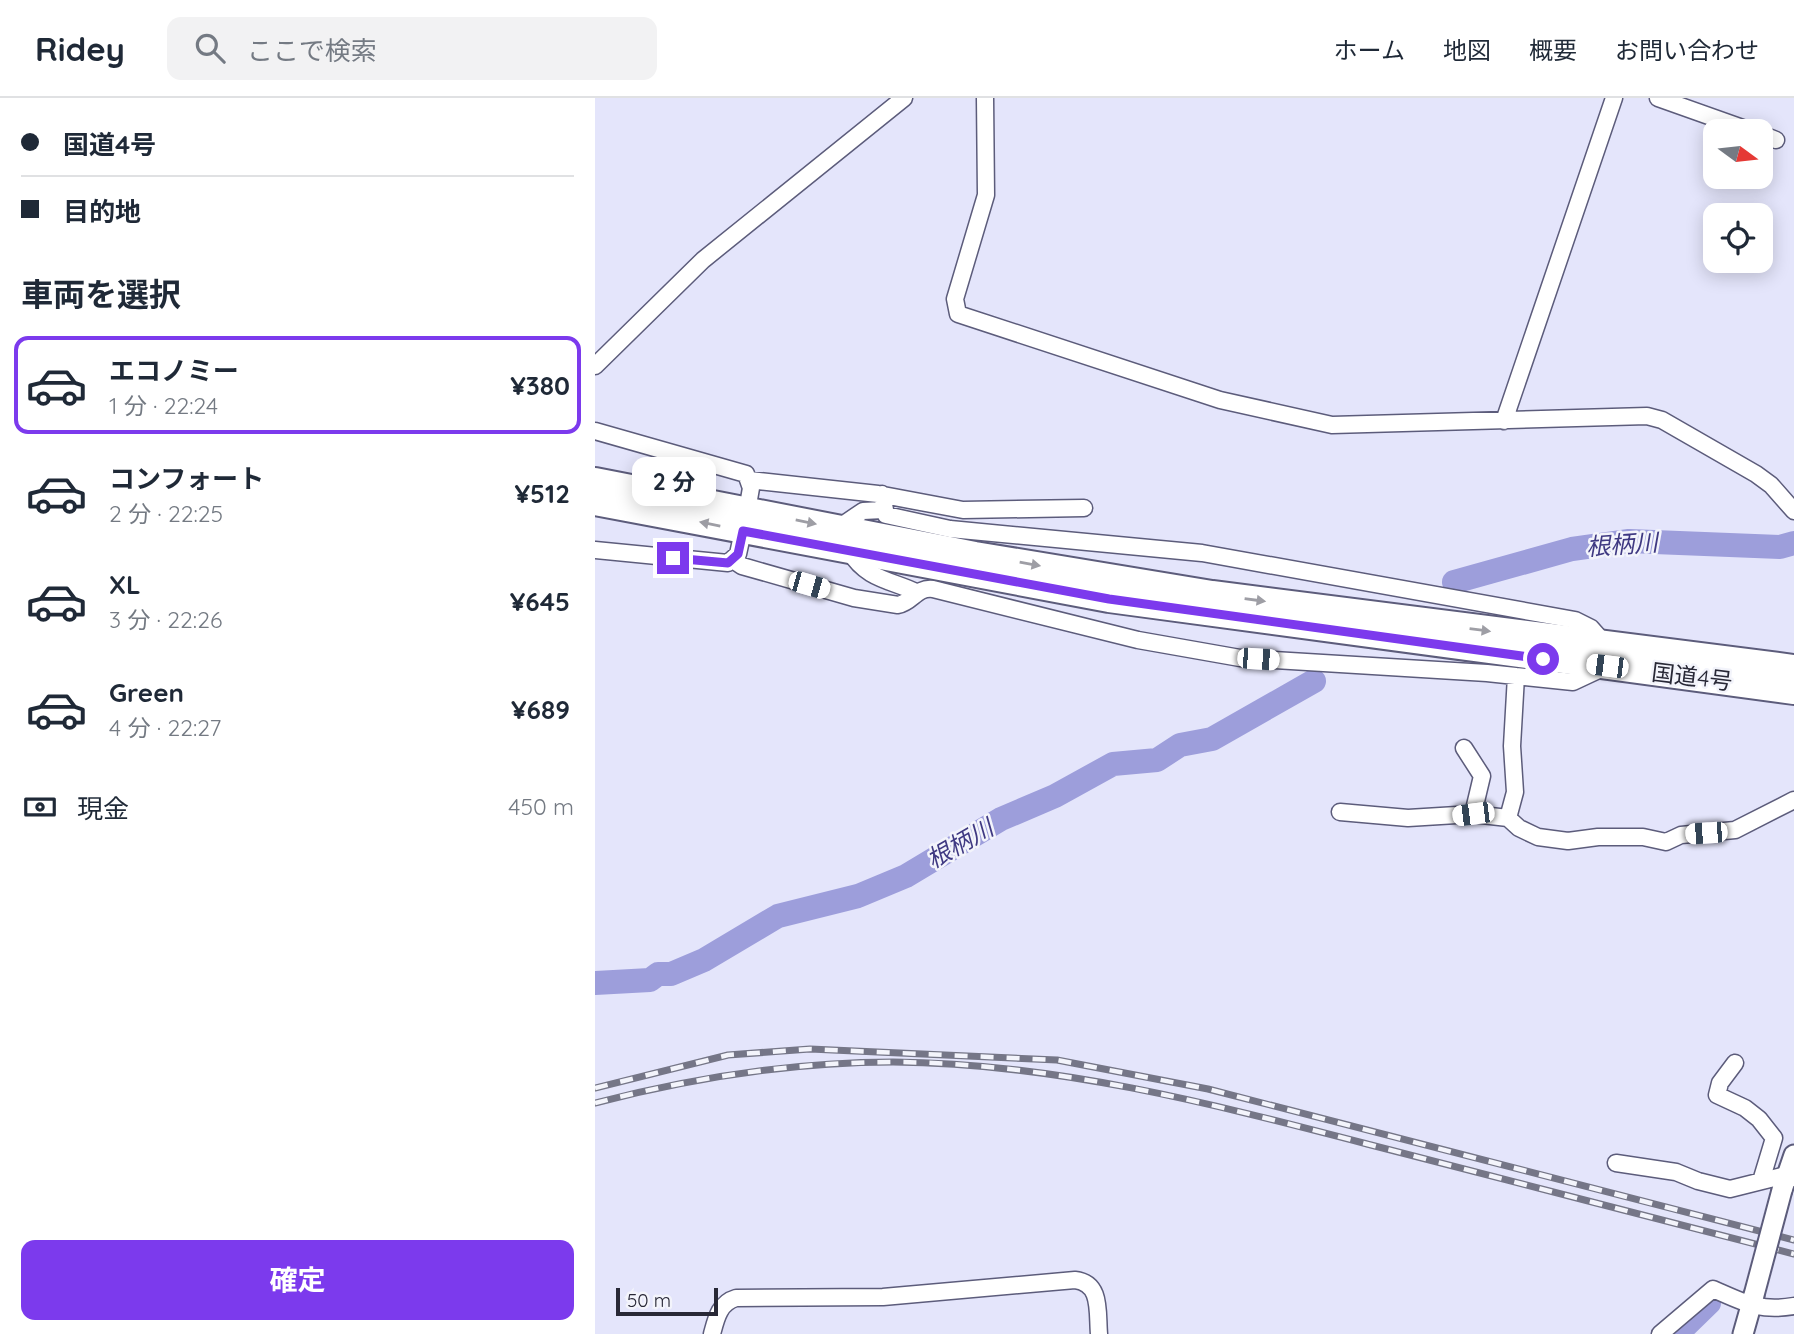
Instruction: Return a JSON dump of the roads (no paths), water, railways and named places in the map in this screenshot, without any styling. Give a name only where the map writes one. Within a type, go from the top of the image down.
[{"type":"highway","name":"国道4号","points":[[595,481],[850,552],[1206,614],[1607,656],[1794,668]]},
{"type":"highway","name":"国道4号","points":[[595,502],[745,521],[838,528],[988,557],[1607,656],[1794,691]]},
{"type":"street","points":[[595,366],[703,260],[904,98]]},
{"type":"street","points":[[985,98],[986,195],[955,299],[954,307],[958,314],[1220,400],[1298,420],[1348,427],[1630,415],[1662,421],[1756,474],[1794,511]]},
{"type":"street","points":[[1504,421],[1614,98]]},
{"type":"street","points":[[1658,98],[1717,119]]},
{"type":"street","points":[[595,431],[746,474],[751,488],[745,521],[733,560]]},
{"type":"street","points":[[749,480],[882,502],[963,510],[1084,508]]},
{"type":"street","points":[[838,528],[882,502]]},
{"type":"street","points":[[850,552],[858,565],[872,576],[916,592],[933,589],[1138,640],[1231,657],[1573,682],[1607,656],[1591,628],[1575,620],[1202,553],[950,528],[886,515],[882,502]]},
{"type":"street","points":[[595,550],[720,563],[733,560],[743,566],[854,598],[898,605],[905,604],[916,592]]},
{"type":"street","points":[[1509,818],[1515,792],[1512,746],[1516,676]]},
{"type":"street","points":[[1464,748],[1482,776],[1473,814]]},
{"type":"street","points":[[1340,812],[1408,818],[1473,814],[1509,818],[1519,828],[1538,837],[1568,841],[1598,837],[1643,837],[1666,842],[1681,835],[1735,830],[1794,800]]},
{"type":"street","points":[[1735,1063],[1720,1083],[1717,1095],[1745,1108],[1759,1119],[1774,1139],[1761,1181]]},
{"type":"street","points":[[1743,1334],[1794,1155]]},
{"type":"street","points":[[1616,1163],[1677,1172],[1698,1181],[1730,1189],[1761,1181],[1787,1181]]},
{"type":"street","points":[[712,1334],[721,1308],[736,1298],[883,1297],[1075,1280],[1084,1281],[1095,1292],[1099,1334]]},
{"type":"street","points":[[1660,1334],[1713,1289],[1753,1300],[1775,1310],[1794,1306]]},
{"type":"waterway","name":"根柄川","points":[[1454,582],[1572,549],[1629,541],[1780,547],[1794,543]]},
{"type":"waterway","name":"根柄川","points":[[595,983],[650,980],[658,974],[671,974],[704,960],[778,916],[858,896],[906,876],[1001,819],[1055,796],[1113,764],[1157,760],[1180,745],[1212,739],[1314,681]]},
{"type":"waterway","points":[[1677,1334],[1709,1303]]},
{"type":"railway","points":[[595,1088],[728,1055],[810,1049],[1057,1060],[1208,1089],[1794,1240]]},
{"type":"railway","points":[[595,1103],[705,1079],[817,1065],[893,1062],[1015,1070],[1134,1088],[1194,1101],[1794,1254]]}]
